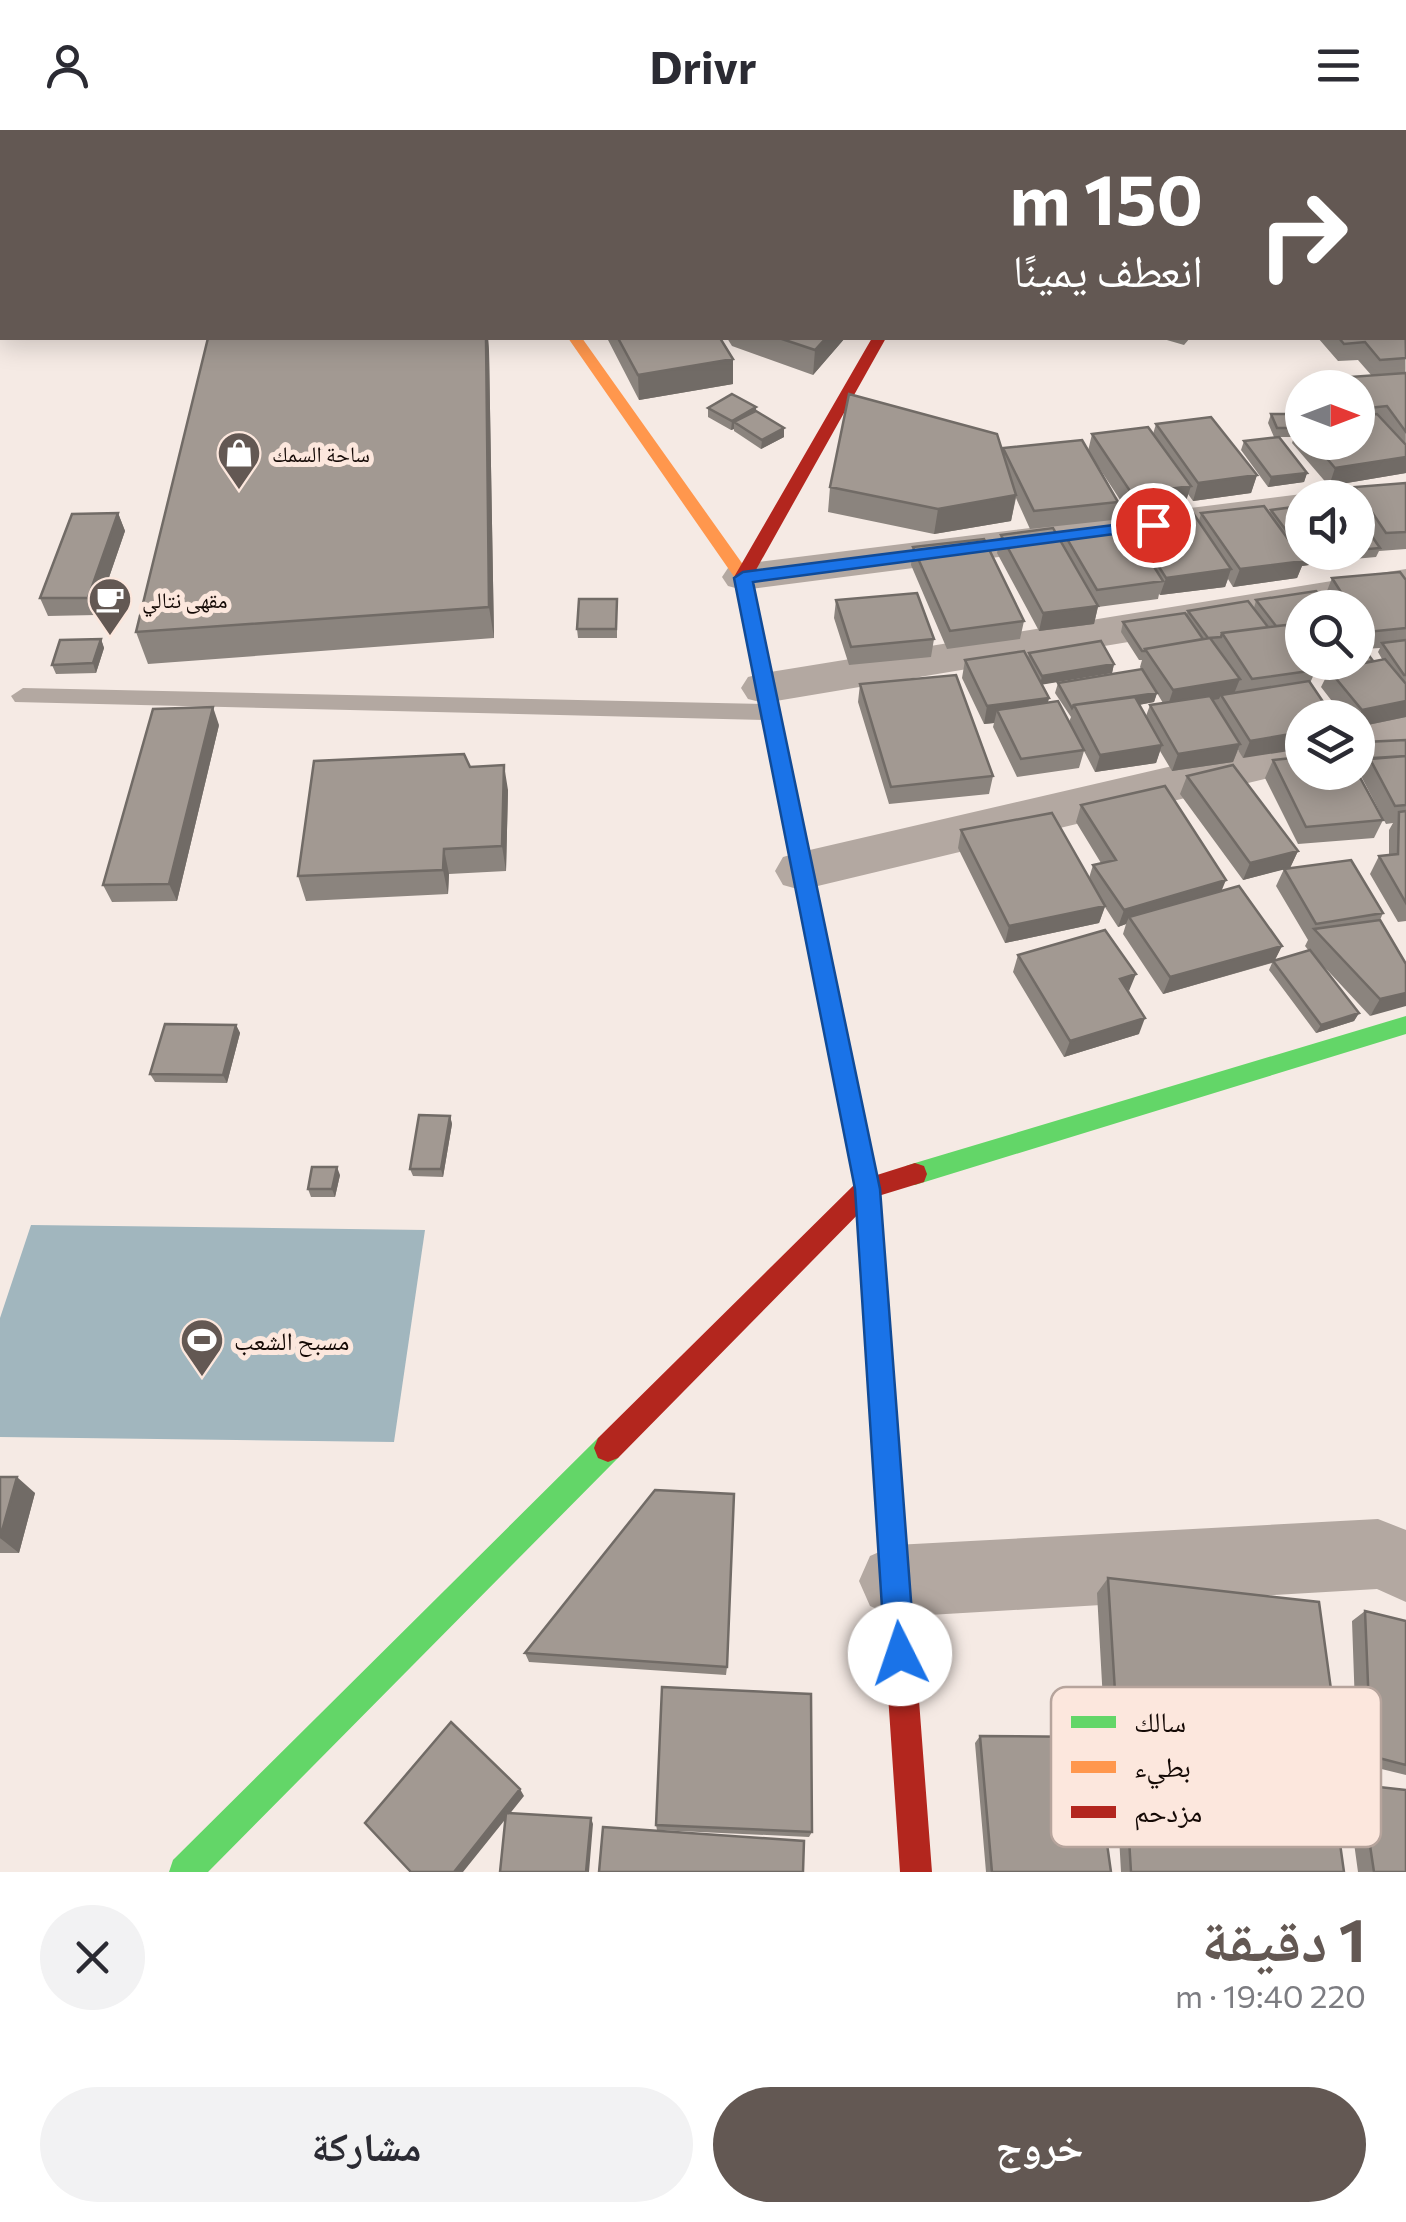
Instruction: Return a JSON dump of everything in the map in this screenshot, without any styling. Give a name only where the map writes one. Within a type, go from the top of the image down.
[{"type":"street","points":[[576,340],[743,578],[867,1189],[916,1872]]},
{"type":"street","points":[[743,578],[878,340]]},
{"type":"street","points":[[743,578],[1285,508]]},
{"type":"street","points":[[767,700],[1406,582]]},
{"type":"street","points":[[1375,736],[1406,729]]},
{"type":"street","points":[[801,871],[1285,757]]},
{"type":"street","points":[[184,1872],[867,1189],[1406,1025]]},
{"type":"street","points":[[895,1581],[1378,1554],[1406,1566]]},
{"type":"lane","points":[[24,696],[767,700]]},
{"type":"water","name":"مسبح الشعب","points":[[31,1225],[425,1230],[394,1442],[0,1437],[0,1318]]},
{"type":"building","points":[[208,340],[486,340],[489,607],[136,632]]},
{"type":"building","points":[[619,340],[721,340],[733,359],[638,375]]},
{"type":"building","points":[[785,340],[824,340],[815,350]]},
{"type":"building","points":[[1341,340],[1406,340],[1406,358],[1380,360],[1365,342],[1344,344]]},
{"type":"building","points":[[1406,373],[1406,432],[1387,406],[1375,407],[1375,375]]},
{"type":"building","points":[[732,394],[756,407],[732,421],[708,408]]},
{"type":"building","points":[[849,394],[997,434],[1016,495],[938,509],[830,487]]},
{"type":"building","points":[[756,411],[784,428],[762,440],[734,422]]},
{"type":"building","points":[[1271,414],[1285,414],[1285,428],[1277,428]]},
{"type":"building","points":[[1375,414],[1406,445],[1406,457],[1335,468],[1328,460],[1375,460]]},
{"type":"building","points":[[1211,417],[1257,475],[1198,483],[1156,424]]},
{"type":"building","points":[[1148,427],[1191,486],[1132,494],[1092,434]]},
{"type":"building","points":[[1279,437],[1285,445],[1285,460],[1297,460],[1307,473],[1271,477],[1244,441]]},
{"type":"building","points":[[1082,440],[1118,502],[1034,511],[1003,448]]},
{"type":"building","points":[[1406,483],[1406,532],[1386,533],[1375,517],[1375,485]]},
{"type":"building","points":[[1264,506],[1285,535],[1285,563],[1240,569],[1201,513]]},
{"type":"building","points":[[1285,508],[1285,529],[1271,510]]},
{"type":"building","points":[[118,513],[88,598],[40,598],[72,514]]},
{"type":"building","points":[[1193,513],[1231,569],[1166,578],[1130,521]]},
{"type":"building","points":[[1127,524],[1163,581],[1097,590],[1063,532]]},
{"type":"building","points":[[1053,528],[1098,606],[1043,613],[1001,535]]},
{"type":"building","points":[[984,539],[1024,621],[950,631],[913,547]]},
{"type":"building","points":[[1400,572],[1406,580],[1406,628],[1375,631],[1375,590],[1340,590],[1332,578]]},
{"type":"building","points":[[917,593],[934,639],[851,647],[836,600]]},
{"type":"building","points":[[1285,596],[1285,625],[1276,626],[1256,600]]},
{"type":"building","points":[[579,599],[617,599],[616,629],[577,629]]},
{"type":"building","points":[[1248,601],[1268,627],[1208,638],[1188,611]]},
{"type":"building","points":[[1185,613],[1203,639],[1146,651],[1142,651],[1123,622]]},
{"type":"building","points":[[1285,625],[1285,674],[1252,679],[1222,633]]},
{"type":"building","points":[[1210,638],[1240,679],[1173,690],[1145,649]]},
{"type":"building","points":[[101,639],[93,663],[52,665],[60,640]]},
{"type":"building","points":[[1406,640],[1406,675],[1404,675],[1382,643]]},
{"type":"building","points":[[1101,641],[1114,664],[1042,676],[1029,653]]},
{"type":"building","points":[[1024,651],[1049,698],[987,706],[965,660]]},
{"type":"building","points":[[1385,659],[1406,684],[1406,701],[1375,707],[1375,700],[1354,700],[1337,680],[1375,680],[1375,661]]},
{"type":"building","points":[[1142,669],[1157,693],[1072,708],[1058,683]]},
{"type":"building","points":[[956,675],[993,776],[891,787],[860,684]]},
{"type":"building","points":[[1309,681],[1322,700],[1285,700],[1285,735],[1250,741],[1221,695]]},
{"type":"building","points":[[1210,696],[1240,744],[1178,754],[1150,705]]},
{"type":"building","points":[[1135,697],[1162,745],[1100,755],[1074,705]]},
{"type":"building","points":[[1058,701],[1084,750],[1021,759],[997,710]]},
{"type":"building","points":[[213,707],[169,884],[103,885],[153,709]]},
{"type":"building","points":[[1406,740],[1406,756],[1375,758],[1375,742]]},
{"type":"building","points":[[464,754],[470,767],[504,765],[502,846],[444,849],[443,870],[298,876],[314,761]]},
{"type":"building","points":[[1406,756],[1406,805],[1395,806],[1375,768],[1375,759]]},
{"type":"building","points":[[1285,759],[1285,784],[1273,760]]},
{"type":"building","points":[[1233,765],[1298,851],[1250,863],[1187,776]]},
{"type":"building","points":[[1165,786],[1226,880],[1124,910],[1093,865],[1116,860],[1081,805]]},
{"type":"building","points":[[1288,790],[1367,790],[1383,820],[1306,827]]},
{"type":"building","points":[[1406,811],[1406,903],[1379,856],[1398,854],[1399,812]]},
{"type":"building","points":[[1052,813],[1105,906],[1009,926],[961,830]]},
{"type":"building","points":[[1351,860],[1383,913],[1316,924],[1284,869]]},
{"type":"building","points":[[1239,886],[1282,946],[1170,977],[1129,917]]},
{"type":"building","points":[[1380,920],[1406,964],[1406,993],[1380,999],[1314,929]]},
{"type":"building","points":[[1105,930],[1136,974],[1120,979],[1145,1018],[1070,1041],[1018,955]]},
{"type":"building","points":[[1310,950],[1359,1013],[1321,1025],[1273,961]]},
{"type":"building","points":[[165,1024],[236,1025],[223,1075],[150,1074]]},
{"type":"building","points":[[419,1115],[450,1116],[441,1169],[410,1169]]},
{"type":"building","points":[[312,1167],[337,1167],[332,1189],[308,1189]]},
{"type":"building","points":[[0,1477],[17,1477],[0,1538]]},
{"type":"building","points":[[655,1490],[734,1494],[727,1667],[525,1653]]},
{"type":"building","points":[[1108,1578],[1319,1602],[1331,1687],[1115,1687]]},
{"type":"building","points":[[1365,1611],[1406,1621],[1406,1765],[1381,1759],[1381,1687],[1368,1687]]},
{"type":"building","points":[[662,1687],[811,1694],[812,1832],[656,1825]]},
{"type":"building","points":[[451,1722],[520,1789],[454,1872],[411,1872],[365,1823]]},
{"type":"building","points":[[980,1736],[1051,1737],[1051,1847],[1107,1847],[1111,1872],[992,1872]]},
{"type":"building","points":[[1381,1787],[1406,1790],[1406,1872],[1374,1872],[1370,1847],[1381,1847]]},
{"type":"building","points":[[506,1813],[591,1818],[586,1872],[500,1872]]},
{"type":"building","points":[[603,1827],[804,1841],[803,1872],[599,1872]]},
{"type":"building","points":[[1129,1847],[1340,1847],[1344,1872],[1131,1872]]},
{"type":"traffic: fast","points":[[915,1174],[1406,1025]]},
{"type":"traffic: fast","points":[[185,1872],[608,1448]]},
{"type":"traffic: slow","points":[[576,340],[743,577]]},
{"type":"traffic: slow","points":[[803,873],[867,1189],[898,1621]]},
{"type":"traffic: jam","points":[[803,873],[743,577],[878,340]]},
{"type":"traffic: jam","points":[[608,1448],[867,1189],[915,1174]]},
{"type":"traffic: jam","points":[[898,1621],[916,1872]]},
{"type":"place","name":"ساحة السمك","points":[[239,491]]},
{"type":"place","name":"مقهى نتالي","points":[[110,637]]},
{"type":"place","name":"مسبح الشعب","points":[[202,1378]]},
{"type":"route","points":[[900,1654],[867,1189],[743,578],[1153,525]]}]
